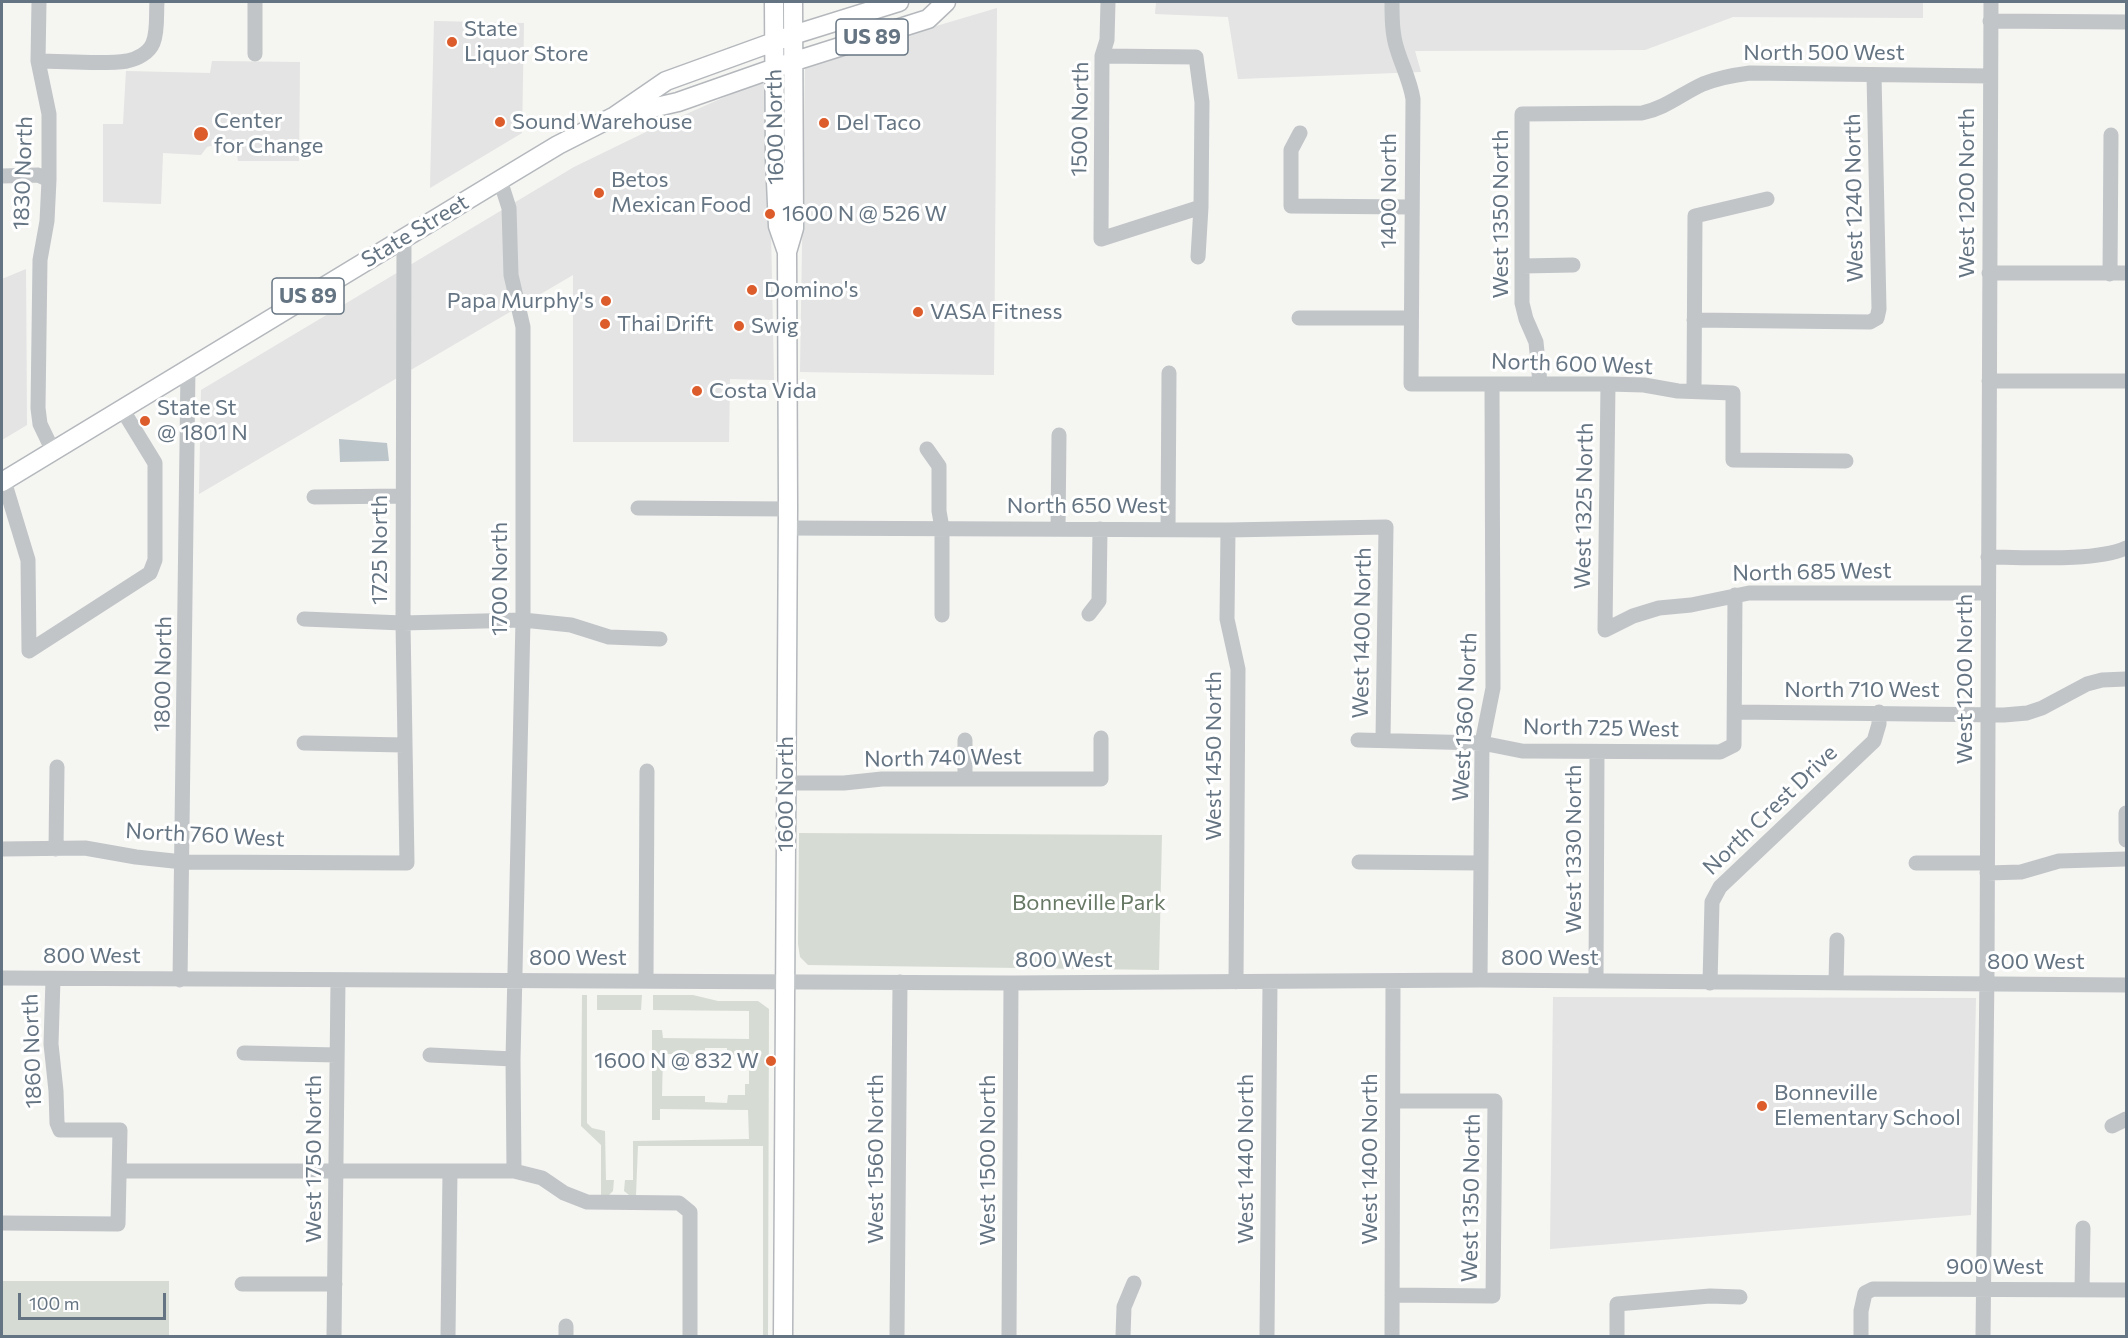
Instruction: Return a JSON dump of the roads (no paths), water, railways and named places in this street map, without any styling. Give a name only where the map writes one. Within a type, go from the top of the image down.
[{"type":"main road","name":"1600 North","points":[[774,2],[778,226],[787,252]]},
{"type":"main road","name":"1600 North","points":[[783,1336],[788,509],[787,252],[794,228],[793,2]]},
{"type":"main road","name":"State Street","points":[[3,481],[500,180],[615,116],[666,81],[774,41],[899,2]]},
{"type":"main road","name":"State Street","points":[[615,116],[678,102],[792,62],[928,19],[946,2]]},
{"type":"street","name":"1830 North","points":[[39,2],[38,61],[49,114],[49,180],[47,221],[40,260],[38,398],[40,424],[53,451]]},
{"type":"street","points":[[38,61],[127,61],[144,54],[153,44],[155,36],[157,2]]},
{"type":"street","points":[[255,2],[255,54]]},
{"type":"street","name":"1500 North","points":[[1108,2],[1107,40],[1102,56],[1101,239],[1201,207]]},
{"type":"street","name":"1400 North","points":[[1392,2],[1397,48],[1410,82],[1413,99],[1411,384]]},
{"type":"street","name":"West 1200 North","points":[[1983,1336],[1987,985],[1990,2]]},
{"type":"street","points":[[1990,21],[2127,22]]},
{"type":"street","points":[[1102,56],[1196,57],[1202,102],[1198,257]]},
{"type":"street","name":"North 500 West","points":[[1522,114],[1642,113],[1657,110],[1703,84],[1733,75],[1750,73],[1990,76]]},
{"type":"street","name":"West 1240 North","points":[[1695,320],[1870,322],[1877,318],[1879,309],[1878,189],[1874,75]]},
{"type":"street","name":"West 1350 North","points":[[1522,114],[1522,303],[1536,342],[1540,383]]},
{"type":"street","points":[[1300,133],[1291,150],[1291,206],[1411,207]]},
{"type":"street","points":[[2110,273],[2111,135]]},
{"type":"street","points":[[2,176],[38,175],[49,180]]},
{"type":"street","name":"1700 North","points":[[500,180],[509,208],[511,276],[523,327],[523,620],[513,1059],[514,1171]]},
{"type":"street","points":[[1694,391],[1695,216],[1767,199]]},
{"type":"street","name":"1725 North","points":[[404,238],[403,623],[407,863]]},
{"type":"street","points":[[1523,266],[1573,265]]},
{"type":"street","points":[[1989,273],[2127,273]]},
{"type":"street","points":[[1299,318],[1412,318]]},
{"type":"street","name":"1800 North","points":[[180,980],[188,368]]},
{"type":"street","points":[[1168,529],[1169,373]]},
{"type":"street","points":[[1989,381],[2127,381]]},
{"type":"street","name":"North 600 West","points":[[1411,384],[1644,385],[1678,391],[1732,393],[1732,460],[1846,460]]},
{"type":"street","name":"West 1360 North","points":[[1480,980],[1482,743],[1493,688],[1492,384]]},
{"type":"street","name":"West 1325 North","points":[[1605,630],[1608,384]]},
{"type":"street","points":[[3,481],[28,560],[29,651],[150,573],[154,567],[155,463],[122,409]]},
{"type":"street","points":[[1058,529],[1059,435]]},
{"type":"street","points":[[927,449],[939,466],[942,615]]},
{"type":"street","points":[[314,497],[403,496]]},
{"type":"street","points":[[638,508],[788,509]]},
{"type":"street","name":"North 650 West","points":[[787,528],[1228,530],[1386,527]]},
{"type":"street","name":"West 1400 North","points":[[1383,740],[1386,527]]},
{"type":"street","points":[[1089,614],[1099,601],[1100,529]]},
{"type":"street","name":"West 1450 North","points":[[1228,530],[1227,619],[1238,669],[1236,982]]},
{"type":"street","points":[[1988,557],[2084,556],[2115,553],[2127,548]]},
{"type":"street","name":"North 685 West","points":[[1605,630],[1633,616],[1659,608],[1691,605],[1749,593],[1988,593]]},
{"type":"street","points":[[1735,712],[1736,595]]},
{"type":"street","points":[[304,620],[403,623],[523,620],[571,625],[609,637],[660,639]]},
{"type":"street","name":"North 710 West","points":[[1735,712],[2027,713],[2057,702],[2087,684],[2102,680],[2127,679]]},
{"type":"street","name":"North 725 West","points":[[1358,740],[1482,743],[1522,751],[1720,752],[1734,745],[1735,712]]},
{"type":"street","name":"North Crest Drive","points":[[1710,983],[1712,903],[1715,894],[1874,741],[1879,724],[1879,712]]},
{"type":"street","name":"North 740 West","points":[[786,783],[844,783],[882,779],[1101,779],[1101,738]]},
{"type":"street","points":[[965,740],[965,778]]},
{"type":"street","points":[[304,743],[404,745]]},
{"type":"street","name":"West 1330 North","points":[[1596,981],[1597,752]]},
{"type":"street","points":[[56,849],[57,767]]},
{"type":"street","points":[[646,980],[647,771]]},
{"type":"street","points":[[2126,813],[2127,840]]},
{"type":"street","name":"North 760 West","points":[[2,849],[85,848],[135,857],[183,862],[407,863]]},
{"type":"street","points":[[1916,863],[2021,872],[2059,861],[2127,859]]},
{"type":"street","points":[[1359,862],[1481,863]]},
{"type":"street","points":[[1836,982],[1837,940]]},
{"type":"street","name":"800 West","points":[[2,978],[1011,983],[1480,980],[2127,985]]},
{"type":"street","name":"1860 North","points":[[2,1223],[118,1224],[120,1130],[60,1130],[57,1123],[51,1044],[53,979]]},
{"type":"street","name":"West 1750 North","points":[[334,1336],[338,981]]},
{"type":"street","name":"West 1400 North","points":[[1392,1336],[1393,981]]},
{"type":"street","name":"West 1560 North","points":[[897,1336],[900,982]]},
{"type":"street","name":"West 1440 North","points":[[1267,1336],[1270,982]]},
{"type":"street","name":"West 1500 North","points":[[1009,1336],[1011,983]]},
{"type":"street","points":[[243,1053],[337,1054]]},
{"type":"street","points":[[430,1055],[513,1059]]},
{"type":"street","name":"West 1350 North","points":[[1392,1295],[1493,1296],[1495,1101],[1393,1101]]},
{"type":"street","points":[[2112,1126],[2127,1119]]},
{"type":"street","points":[[448,1336],[450,1171]]},
{"type":"street","points":[[119,1172],[514,1171],[542,1178],[564,1193],[587,1202],[679,1203],[690,1212],[690,1336]]},
{"type":"street","points":[[2082,1290],[2083,1228]]},
{"type":"street","points":[[1123,1336],[1124,1307],[1134,1282]]},
{"type":"street","points":[[242,1284],[335,1284]]},
{"type":"street","name":"900 West","points":[[1861,1336],[1864,1293],[1873,1289],[2127,1290]]},
{"type":"street","points":[[1617,1336],[1617,1304],[1710,1296],[1740,1297]]},
{"type":"place","name":"State Liquor Store","points":[[452,42]]},
{"type":"place","name":"Sound Warehouse","points":[[500,122]]},
{"type":"place","name":"Del Taco","points":[[824,123]]},
{"type":"place","name":"Center for Change","points":[[201,134]]},
{"type":"place","name":"Betos Mexican Food","points":[[599,193]]},
{"type":"place","name":"1600 N @ 526 W","points":[[770,214]]},
{"type":"place","name":"Domino's","points":[[752,290]]},
{"type":"place","name":"Papa Murphy's","points":[[606,301]]},
{"type":"place","name":"VASA Fitness","points":[[918,312]]},
{"type":"place","name":"Thai Drift","points":[[605,324]]},
{"type":"place","name":"Swig","points":[[739,326]]},
{"type":"place","name":"Costa Vida","points":[[697,391]]},
{"type":"place","name":"State St @ 1801 N","points":[[145,421]]},
{"type":"place","name":"1600 N @ 832 W","points":[[771,1061]]},
{"type":"place","name":"Bonneville Elementary School","points":[[1762,1106]]},
{"type":"park label","name":"Bonneville Park","points":[[1089,903]]}]
